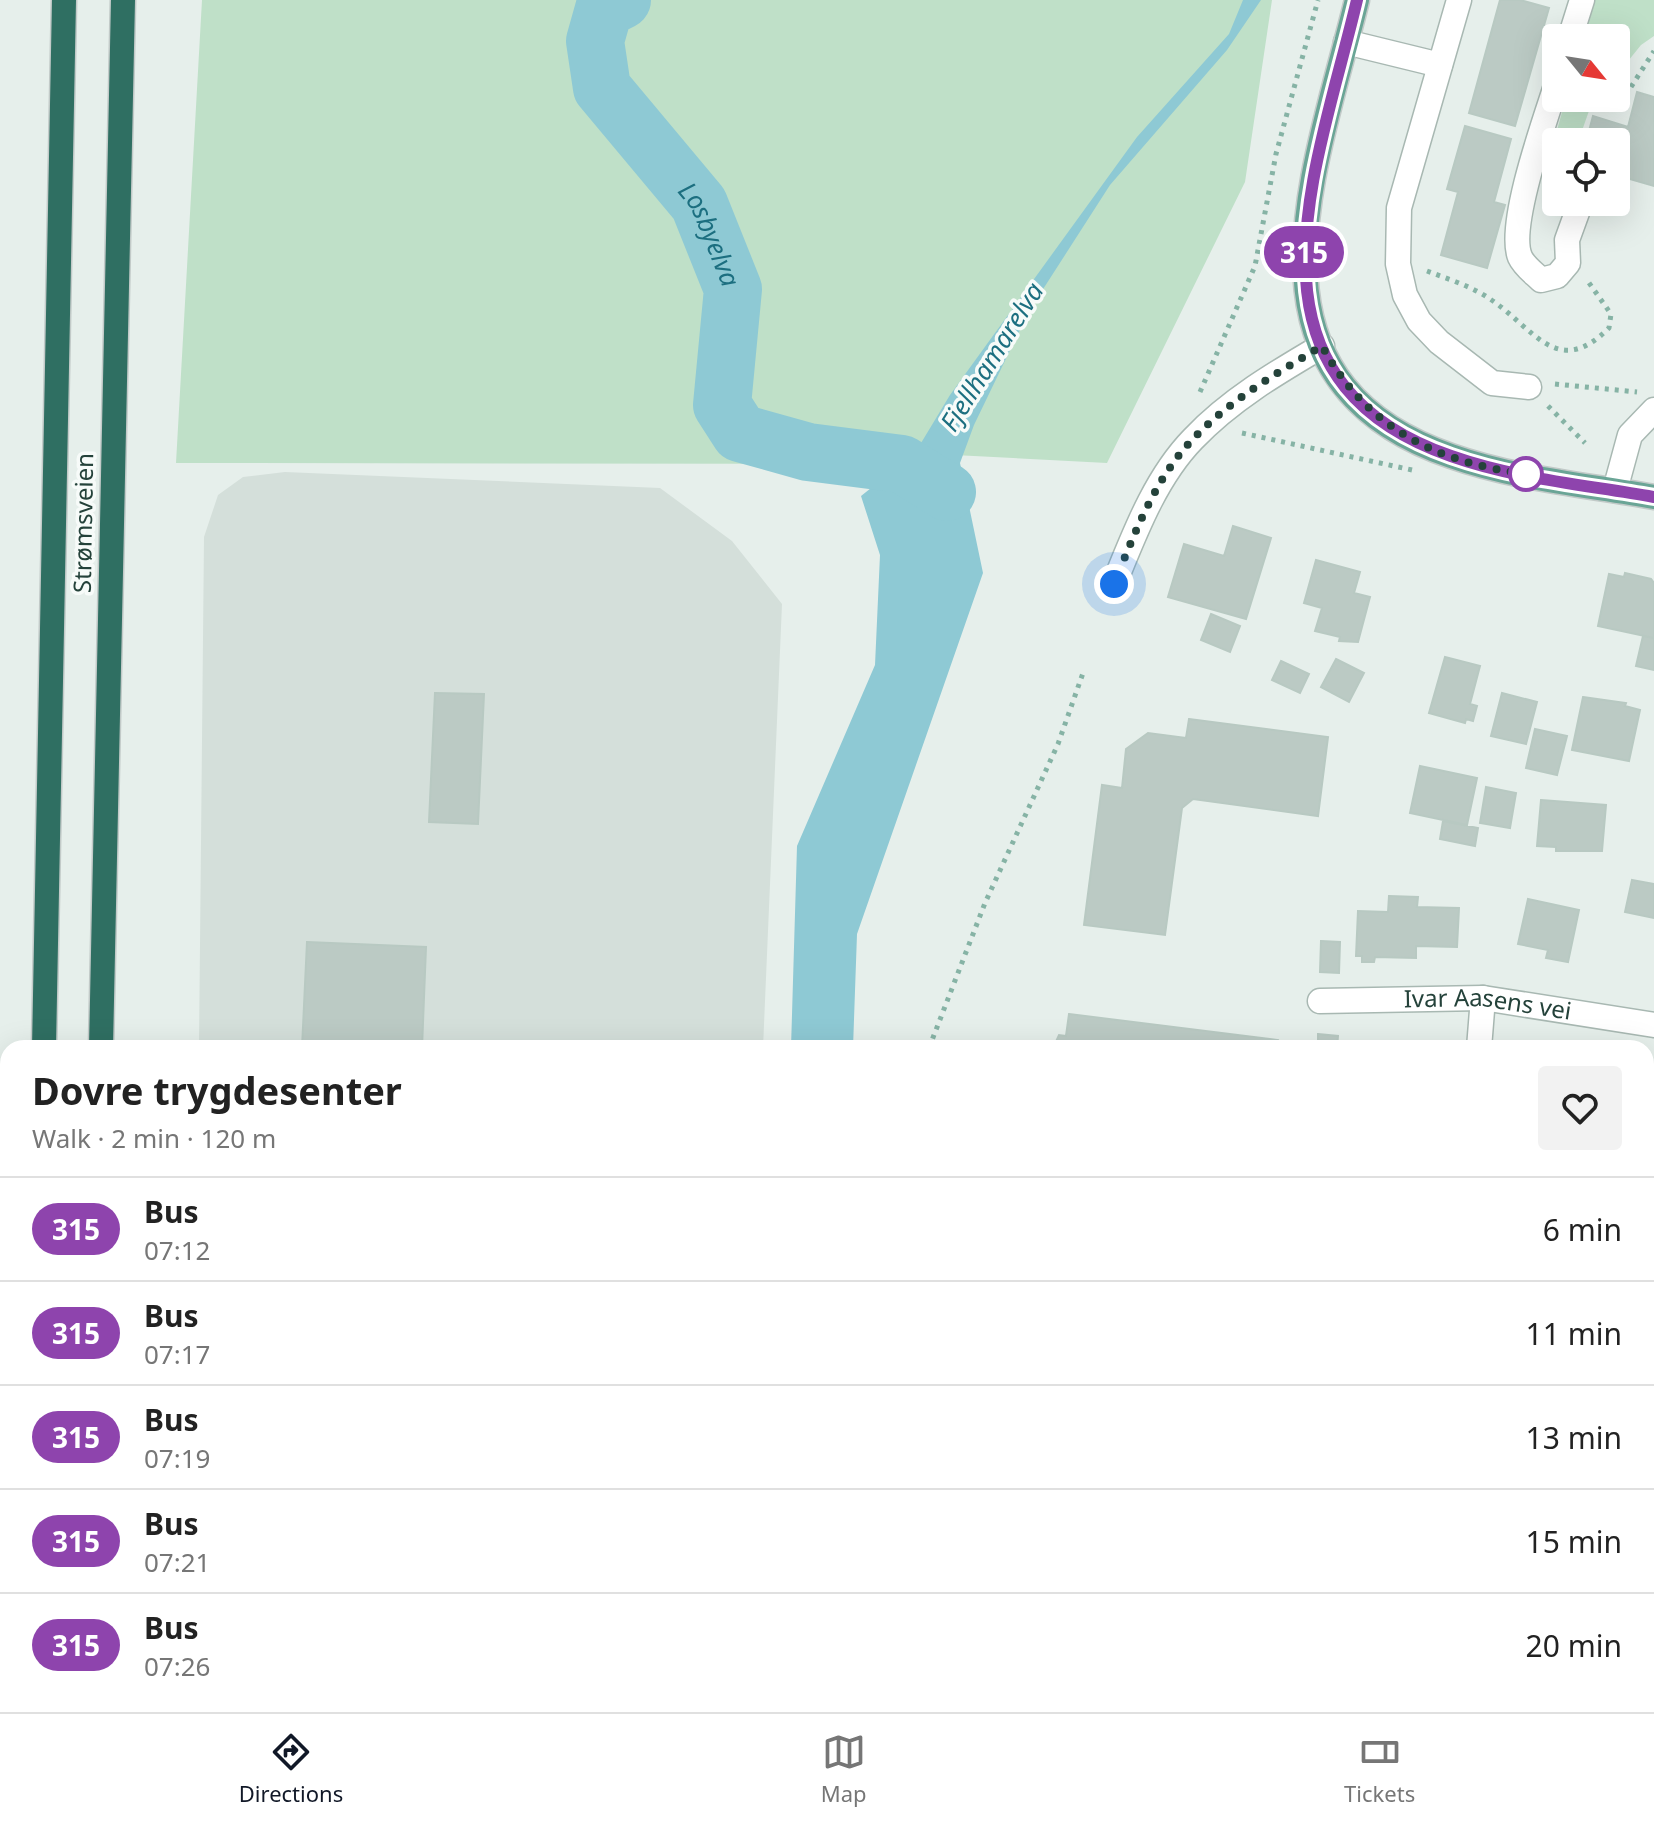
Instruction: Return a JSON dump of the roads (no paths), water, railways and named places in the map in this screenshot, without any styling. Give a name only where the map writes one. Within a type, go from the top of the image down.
[{"type":"highway","name":"Strømsveien","points":[[44,1040],[64,0]]},
{"type":"highway","name":"Strømsveien","points":[[103,1040],[123,0]]},
{"type":"main road","points":[[1357,0],[1316,160],[1305,232],[1307,302],[1322,346],[1345,385],[1392,429],[1467,462],[1654,497]]},
{"type":"street","points":[[1459,0],[1399,208],[1398,264],[1405,295],[1419,321],[1439,342],[1492,383],[1529,387]]},
{"type":"street","points":[[1574,24],[1582,0]]},
{"type":"street","points":[[1346,42],[1440,65]]},
{"type":"street","points":[[1542,128],[1516,240],[1521,260],[1541,280],[1557,276],[1568,263],[1567,240],[1576,216]]},
{"type":"street","points":[[1114,584],[1162,482],[1192,440],[1251,390],[1322,346]]},
{"type":"street","points":[[1615,490],[1630,435],[1649,403]]},
{"type":"street","points":[[1480,1040],[1483,998]]},
{"type":"street","name":"Ivar Aasens vei","points":[[1320,1001],[1483,998],[1654,1025]]},
{"type":"water","name":"Fjellhamarelva","points":[[1243,0],[1261,0],[1227,50],[1110,185],[1029,311],[974,425],[960,463],[983,573],[857,934],[853,1040],[791,1040],[797,846],[875,665],[880,555],[861,496],[915,453],[950,395],[1137,137],[1229,34]]},
{"type":"waterway","name":"Losbyelva","points":[[622,0],[604,9],[595,41],[602,88],[699,204],[733,289],[722,405],[740,433],[808,452],[902,464],[947,492]]}]
